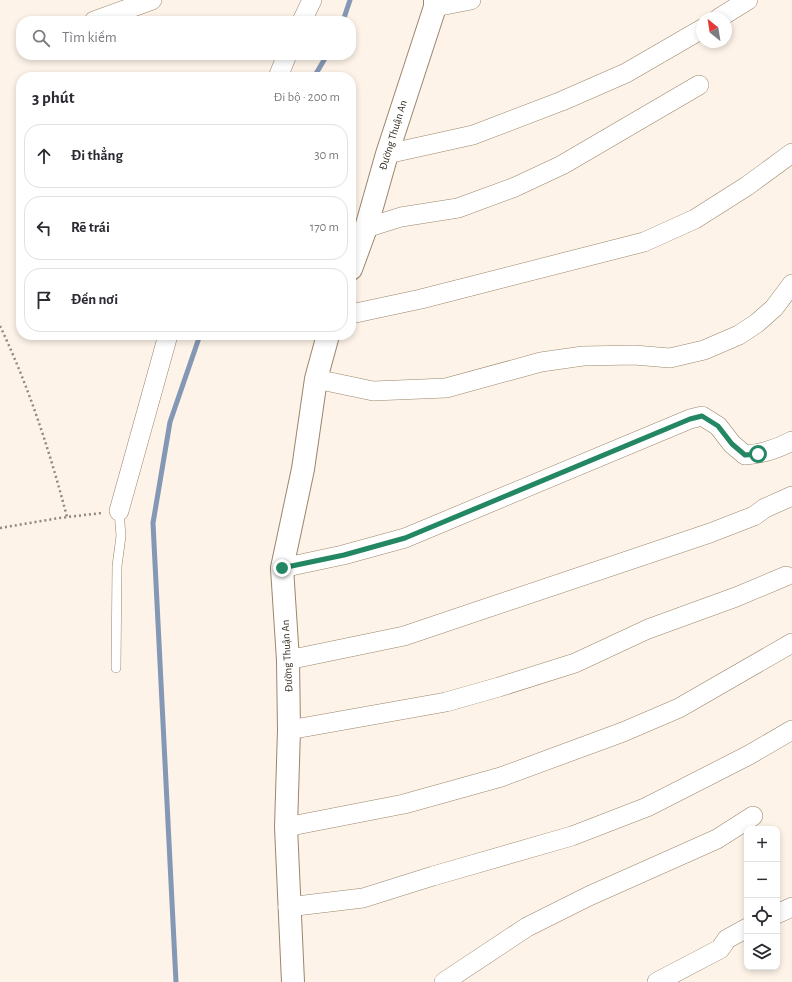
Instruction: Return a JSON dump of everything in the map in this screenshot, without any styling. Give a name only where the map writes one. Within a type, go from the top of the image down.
[{"type":"highway","name":"Đường Thuận An","points":[[356,255],[366,228],[387,154],[435,3]]},
{"type":"highway","name":"Đường Thuận An","points":[[292,982],[286,827],[289,730],[288,660],[282,568],[303,469],[316,379],[327,340]]},
{"type":"street","points":[[108,16],[152,0]]},
{"type":"street","points":[[304,16],[312,0]]},
{"type":"street","points":[[435,3],[471,0]]},
{"type":"street","points":[[729,12],[748,0]]},
{"type":"street","points":[[387,154],[473,135],[562,101],[626,73],[696,32]]},
{"type":"street","points":[[280,72],[285,60]]},
{"type":"street","points":[[366,228],[401,217],[458,208],[515,188],[562,165],[699,85]]},
{"type":"street","points":[[356,313],[421,299],[644,242],[695,219],[747,186],[792,153]]},
{"type":"street","points":[[316,379],[373,391],[446,388],[540,362],[583,356],[634,355],[670,358],[710,348],[739,335],[757,323],[774,308],[792,284]]},
{"type":"street","points":[[118,511],[167,340]]},
{"type":"street","points":[[282,568],[344,555],[405,538],[690,419],[702,416],[718,426],[732,444],[745,455],[758,454],[792,441]]},
{"type":"street","points":[[288,660],[404,636],[710,532],[754,516],[765,508],[792,496]]},
{"type":"street","points":[[289,730],[446,702],[514,682],[575,663],[648,629],[736,597],[786,576]]},
{"type":"street","points":[[286,827],[404,804],[501,777],[623,732],[679,708],[792,643]]},
{"type":"street","points":[[288,907],[363,898],[572,836],[647,807],[749,755],[792,730]]},
{"type":"street","points":[[444,982],[527,927],[589,896],[717,839],[753,816]]},
{"type":"street","points":[[780,913],[792,907]]},
{"type":"street","points":[[657,982],[720,949],[727,939],[744,930]]},
{"type":"lane","points":[[116,668],[117,566],[121,536],[118,511]]},
{"type":"path","points":[[0,326],[16,361],[54,466],[67,517]]},
{"type":"path","points":[[0,528],[67,517],[118,511]]},
{"type":"waterway","points":[[345,16],[350,0]]},
{"type":"waterway","points":[[317,72],[324,60]]},
{"type":"waterway","points":[[176,982],[153,523],[170,422],[198,340]]},
{"type":"route","points":[[282,568],[344,555],[405,538],[483,507],[650,434],[702,416],[718,426],[732,444],[745,455],[758,454]]}]
